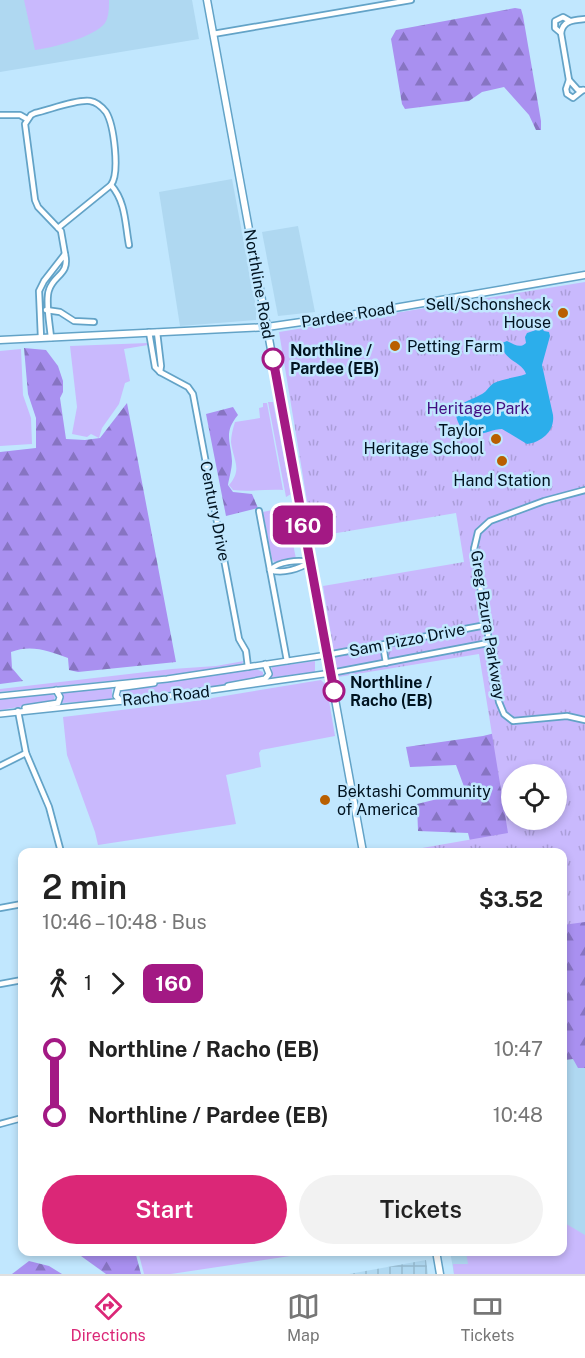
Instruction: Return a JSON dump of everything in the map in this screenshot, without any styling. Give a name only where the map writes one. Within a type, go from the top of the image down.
[{"type":"main road","name":"Northline Road","points":[[207,0],[362,848]]},
{"type":"main road","name":"Pardee Road","points":[[0,340],[267,327],[371,312],[585,275]]},
{"type":"main road","points":[[437,1256],[440,1274]]},
{"type":"street","points":[[213,34],[411,0]]},
{"type":"street","points":[[561,33],[555,28],[555,21],[563,17],[570,21]]},
{"type":"street","points":[[584,90],[574,87],[569,80],[561,33],[563,26],[570,21],[585,19]]},
{"type":"street","points":[[569,80],[567,94],[573,98],[584,90]]},
{"type":"street","points":[[51,338],[48,294],[51,285],[65,270],[67,262],[63,235],[38,207],[35,200],[25,129],[27,119],[35,113],[84,101],[92,102],[101,106],[108,116],[116,173],[111,185],[58,228]]},
{"type":"street","points":[[0,115],[20,115],[27,119]]},
{"type":"street","points":[[111,185],[123,202],[129,245]]},
{"type":"street","points":[[41,338],[39,291],[65,254]]},
{"type":"street","points":[[44,281],[51,285]]},
{"type":"street","points":[[40,311],[60,312],[74,321],[94,322]]},
{"type":"street","name":"Century Drive","points":[[153,332],[161,366],[160,372],[188,387],[193,394],[239,639],[246,651],[248,667]]},
{"type":"street","name":"Greg Bzura Parkway","points":[[585,490],[544,501],[496,518],[481,528],[474,543],[488,643],[499,702],[504,714],[513,721],[567,716],[585,720]]},
{"type":"street","points":[[259,511],[287,661]]},
{"type":"street","points":[[270,570],[275,565],[310,562]]},
{"type":"street","name":"Sam Pizzo Drive","points":[[327,655],[486,625]]},
{"type":"street","name":"Sam Pizzo Drive","points":[[331,673],[488,643]]},
{"type":"street","points":[[383,645],[386,663]]},
{"type":"street","name":"Racho Road","points":[[0,696],[167,679],[327,655]]},
{"type":"street","points":[[209,691],[266,679],[269,674],[265,664]]},
{"type":"street","name":"Racho Road","points":[[2,714],[209,691],[331,673]]},
{"type":"street","points":[[121,701],[116,696],[118,688],[145,685],[167,679]]},
{"type":"street","points":[[2,714],[32,706],[56,704],[60,700],[56,690]]},
{"type":"street","points":[[18,711],[26,753],[49,807],[60,848]]},
{"type":"street","points":[[0,765],[26,753]]},
{"type":"street","points":[[0,908],[18,905]]},
{"type":"street","points":[[0,984],[18,981]]},
{"type":"street","points":[[0,1124],[18,1119]]},
{"type":"shaded area","points":[[0,0],[192,0],[199,39],[0,72]]},
{"type":"shaded area","points":[[232,179],[256,307],[256,320],[180,326],[159,192]]},
{"type":"shaded area","points":[[298,226],[315,312],[278,316],[262,232]]},
{"type":"shaded area","points":[[585,922],[585,1274],[454,1274],[451,1256],[567,1256],[567,924]]},
{"type":"shaded area","points":[[426,1260],[428,1274],[349,1274]]},
{"type":"green space","points":[[24,0],[109,0],[108,15],[105,23],[92,33],[62,44],[35,50]]},
{"type":"green space","points":[[515,8],[521,9],[523,16],[541,130],[536,130],[529,115],[504,87],[482,92],[469,101],[405,109],[402,104],[391,39],[396,30]]},
{"type":"green space","name":"Heritage Park","points":[[585,282],[585,922],[567,924],[567,848],[422,848],[508,833],[508,830],[567,830],[567,764],[501,764],[501,790],[479,654],[338,677],[323,586],[464,562],[456,513],[313,537],[279,332]]},
{"type":"green space","points":[[148,343],[148,345],[124,349],[130,381],[125,383],[119,404],[102,428],[99,438],[91,434],[87,437],[72,434],[77,407],[70,346]]},
{"type":"green space","points":[[24,348],[46,350],[58,366],[63,381],[63,392],[60,398],[66,439],[100,438],[127,403],[176,662],[78,672],[69,670],[68,658],[47,651],[18,650],[11,652],[12,668],[23,681],[0,684],[0,452],[36,448],[36,418],[28,394]]},
{"type":"green space","points":[[21,349],[23,395],[31,418],[32,444],[0,446],[0,351]]},
{"type":"green space","points":[[268,402],[273,402],[291,494],[286,497]]},
{"type":"green space","points":[[263,403],[267,403],[283,490],[233,490],[229,485],[236,474],[231,442],[235,422],[260,418],[259,408],[263,407]]},
{"type":"green space","points":[[233,407],[238,415],[229,432],[232,461],[228,485],[233,492],[252,494],[258,508],[226,516],[206,414]]},
{"type":"green space","points":[[286,507],[296,559],[274,562],[263,512]]},
{"type":"green space","points":[[244,661],[240,666],[0,692],[0,689]]},
{"type":"green space","points":[[315,661],[315,672],[271,678],[272,667]]},
{"type":"green space","points":[[256,669],[263,672],[263,676],[258,679],[209,688],[126,698],[119,694],[124,689]]},
{"type":"green space","points":[[321,680],[327,689],[335,736],[261,750],[259,753],[261,767],[226,775],[236,824],[98,845],[67,755],[63,717],[188,702]]},
{"type":"green space","points":[[112,689],[112,700],[62,703],[63,692]]},
{"type":"green space","points":[[49,693],[55,696],[50,702],[0,710],[0,698]]},
{"type":"green space","points":[[585,727],[585,1068],[578,1068],[573,1059],[567,1060],[567,848],[472,848],[468,833],[418,831],[417,804],[466,792],[456,765],[410,767],[406,747],[483,736],[511,729]]},
{"type":"green space","points":[[567,1224],[585,1235],[585,1274],[454,1274],[453,1264],[468,1264],[467,1256],[567,1256]]},
{"type":"green space","points":[[81,1256],[136,1256],[141,1274],[106,1274]]},
{"type":"green space","points":[[139,1256],[290,1256],[171,1274],[144,1274]]},
{"type":"green space","points":[[29,1261],[49,1266],[62,1274],[12,1274]]},
{"type":"water","points":[[542,328],[549,332],[550,336],[542,365],[553,415],[550,431],[538,441],[527,444],[502,429],[478,434],[465,431],[460,426],[456,412],[461,405],[482,394],[494,383],[526,374],[521,366],[508,357],[502,343],[507,341],[521,346],[526,343],[527,333]]},
{"type":"bus line","name":"160","points":[[273,359],[334,691]]},
{"type":"place","name":"Sell/Schonsheck House","points":[[563,313]]},
{"type":"place","name":"Petting Farm","points":[[395,346]]},
{"type":"place","name":"Northline / Pardee (EB)","points":[[273,359]]},
{"type":"place","name":"Taylor Heritage School","points":[[496,439]]},
{"type":"place","name":"Hand Station","points":[[502,461]]},
{"type":"place","name":"Northline / Racho (EB)","points":[[334,691]]},
{"type":"place","name":"Bektashi Community of America","points":[[325,800]]}]
